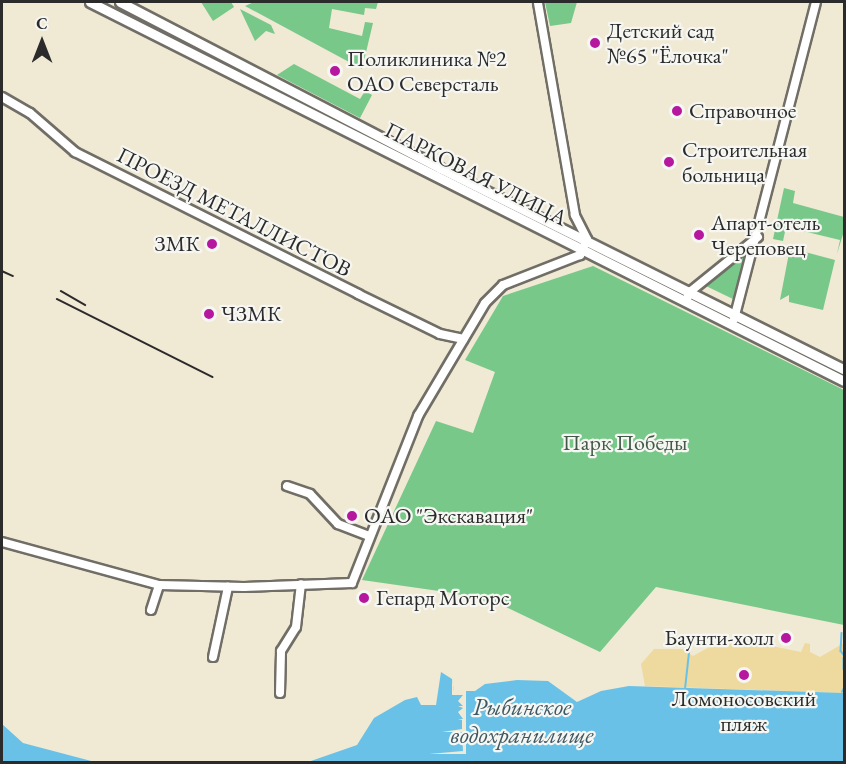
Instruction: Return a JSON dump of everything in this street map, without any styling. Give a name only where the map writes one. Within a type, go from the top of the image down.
[{"type":"main road","name":"ПАРКОВАЯ УЛИЦА","points":[[90,2],[686,300],[735,319],[844,369]]},
{"type":"main road","name":"ПАРКОВАЯ УЛИЦА","points":[[120,2],[691,291],[735,319],[844,381]]},
{"type":"street","points":[[2,542],[159,585],[228,587],[352,583],[418,416],[485,303],[503,285],[580,255],[587,239],[575,215],[538,2]]},
{"type":"street","points":[[735,319],[758,237],[816,2]]},
{"type":"street","name":"ПРОЕЗД МЕТАЛЛИСТОВ","points":[[2,97],[30,113],[75,152],[440,334],[463,339]]},
{"type":"street","points":[[686,300],[691,291],[758,237]]},
{"type":"street","points":[[286,486],[310,494],[338,524],[370,536]]},
{"type":"street","points":[[280,693],[281,651],[296,627],[301,584]]},
{"type":"street","points":[[151,610],[159,585]]},
{"type":"street","points":[[213,657],[228,587]]},
{"type":"green space","points":[[201,2],[231,2],[234,7],[213,21]]},
{"type":"green space","points":[[254,2],[378,2],[376,9],[365,8],[364,15],[332,9],[329,28],[362,36],[365,22],[373,23],[362,69],[245,6]]},
{"type":"green space","points":[[545,2],[577,2],[571,23],[550,26]]},
{"type":"green space","points":[[240,9],[271,25],[275,34],[266,31],[255,41]]},
{"type":"green space","points":[[294,64],[360,99],[365,91],[372,95],[360,118],[277,75]]},
{"type":"green space","points":[[784,188],[795,191],[793,203],[844,217],[844,231],[837,254],[840,240],[786,227],[783,241],[773,239]]},
{"type":"green space","points":[[790,248],[835,260],[823,310],[789,302],[789,295],[780,300]]},
{"type":"green space","points":[[749,250],[735,300],[706,286]]},
{"type":"green space","name":"Парк Победы","points":[[593,266],[844,390],[844,625],[656,587],[600,652],[504,606],[453,593],[362,580],[436,421],[473,433],[495,372],[465,360],[503,296]]},
{"type":"sand","name":"Ломоносовский пляж","points":[[762,641],[767,645],[801,652],[805,643],[810,644],[810,652],[820,657],[844,643],[844,693],[645,686],[641,664],[654,649],[682,649],[693,656],[713,645]]},
{"type":"water","name":"Рыбинское водохранилище","points":[[441,672],[452,679],[454,691],[475,691],[485,684],[517,680],[548,681],[577,702],[601,691],[629,686],[844,693],[844,762],[308,762],[357,745],[374,718],[405,700],[417,697],[421,705],[436,705]]},
{"type":"water","points":[[2,724],[23,743],[95,762],[2,762]]},
{"type":"pier","points":[[452,677],[454,691],[466,691],[466,754],[429,754],[463,751],[462,732],[442,732],[462,729],[462,720],[458,719],[463,719],[458,712],[463,708],[458,706],[463,706],[458,701],[463,695],[452,695]]},
{"type":"waterway","points":[[842,633],[841,651],[844,655]]},
{"type":"waterway","points":[[685,689],[690,644]]},
{"type":"waterway","points":[[844,658],[844,669]]},
{"type":"waterway","points":[[842,692],[844,688]]},
{"type":"railway","points":[[2,271],[13,276]]},
{"type":"railway","points":[[61,291],[85,305]]},
{"type":"railway","points":[[57,299],[213,377]]},
{"type":"place","name":"Детский сад №65 \"Ёлочка\"","points":[[595,43]]},
{"type":"place","name":"Поликлиника №2 ОАО Северсталь","points":[[335,71]]},
{"type":"place","name":"Справочное","points":[[677,111]]},
{"type":"place","name":"Строительная больница","points":[[669,162]]},
{"type":"place","name":"Апарт-отель Череповец","points":[[699,235]]},
{"type":"place","name":"ЗМК","points":[[212,244]]},
{"type":"place","name":"ЧЗМК","points":[[209,314]]},
{"type":"place","name":"ОАО \"Экскавация\"","points":[[352,516]]},
{"type":"place","name":"Гепард Моторс","points":[[364,598]]},
{"type":"place","name":"Баунти-холл","points":[[786,638]]},
{"type":"place","name":"Ломоносовский пляж","points":[[744,675]]}]
